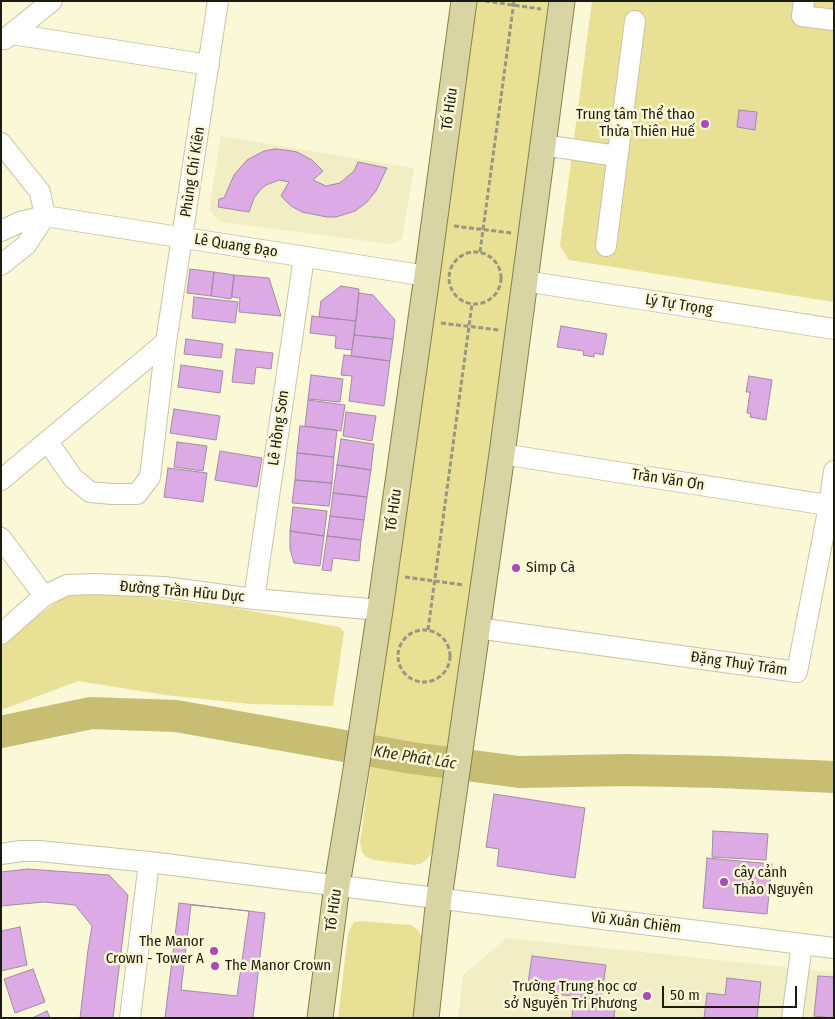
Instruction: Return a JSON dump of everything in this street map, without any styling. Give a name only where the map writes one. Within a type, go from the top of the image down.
[{"type":"main road","name":"Tố Hữu","points":[[320,1018],[337,885],[380,610],[464,1]]},
{"type":"main road","points":[[426,1018],[439,898],[502,454],[542,145],[555,6]]},
{"type":"street","points":[[6,38],[52,1]]},
{"type":"street","name":"Phùng Chí Kiên","points":[[48,442],[73,478],[90,492],[137,494],[150,477],[166,342],[218,1]]},
{"type":"street","points":[[804,1],[802,16],[834,20]]},
{"type":"street","points":[[606,246],[635,21]]},
{"type":"street","points":[[6,38],[209,65]]},
{"type":"street","points":[[1,144],[40,192],[45,216],[26,245],[1,266]]},
{"type":"street","points":[[542,145],[617,156]]},
{"type":"street","name":"Lê Quang Đạo","points":[[1,231],[20,222],[45,216],[427,276]]},
{"type":"street","name":"Lê Hồng Sơn","points":[[254,598],[304,257]]},
{"type":"street","name":"Lý Tự Trọng","points":[[524,281],[834,329]]},
{"type":"street","points":[[1,480],[166,342]]},
{"type":"street","name":"Trần Văn Ơn","points":[[502,454],[831,506]]},
{"type":"street","name":"Đặng Thuỳ Trâm","points":[[477,628],[797,672],[831,506],[834,471]]},
{"type":"street","points":[[1,538],[44,596]]},
{"type":"street","name":"Đường Trần Hữu Dực","points":[[1,634],[44,596],[67,584],[164,587],[380,610]]},
{"type":"street","name":"Vũ Xuân Chiêm","points":[[1,854],[39,851],[149,862],[834,948]]},
{"type":"street","points":[[130,1018],[149,862]]},
{"type":"street","points":[[792,1018],[802,944]]},
{"type":"path","points":[[484,1],[555,6]]},
{"type":"path","points":[[480,252],[514,3]]},
{"type":"path","points":[[448,225],[517,234]]},
{"type":"path","points":[[480,252],[494,259],[501,273],[501,282],[499,289],[488,301],[472,304],[464,302],[457,297],[452,290],[449,274],[457,259],[464,254],[480,252]]},
{"type":"path","points":[[428,630],[472,304]]},
{"type":"path","points":[[432,322],[502,331]]},
{"type":"path","points":[[398,576],[469,586]]},
{"type":"path","points":[[420,630],[428,630],[442,637],[449,651],[449,660],[447,667],[436,679],[420,682],[412,680],[406,675],[398,660],[398,652],[400,644],[405,638],[420,630]]},
{"type":"shaded area","points":[[476,1],[551,1],[434,850],[422,863],[415,865],[373,860],[366,857],[362,852],[360,843]]},
{"type":"shaded area","name":"Trung tâm Thể thao Thừa Thiên Huế","points":[[592,1],[834,1],[834,302],[569,260],[560,246]]},
{"type":"shaded area","points":[[221,136],[414,168],[402,239],[391,244],[220,222],[209,210]]},
{"type":"shaded area","points":[[95,592],[224,606],[339,627],[344,632],[333,706],[250,704],[165,695],[78,681],[1,710],[1,643],[63,597]]},
{"type":"shaded area","points":[[354,922],[411,925],[418,930],[424,941],[414,1018],[338,1018],[348,933]]},
{"type":"shaded area","name":"Trường Trung học cơ sở Nguyễn Tri Phương","points":[[507,938],[834,972],[834,1018],[458,1018],[463,975]]},
{"type":"building","points":[[739,110],[757,112],[755,130],[737,127]]},
{"type":"building","points":[[275,149],[297,152],[312,160],[323,171],[313,180],[326,186],[340,183],[354,171],[358,162],[387,168],[376,191],[366,203],[355,211],[336,217],[302,212],[291,206],[281,196],[289,182],[279,180],[266,185],[260,190],[254,198],[249,212],[218,207],[219,199],[224,198],[234,175],[247,160],[264,151]]},
{"type":"building","points":[[190,269],[214,272],[211,296],[187,293]]},
{"type":"building","points":[[214,272],[234,275],[231,299],[211,296]]},
{"type":"building","points":[[234,275],[269,278],[281,316],[239,312],[240,298],[232,297]]},
{"type":"building","points":[[341,286],[359,289],[356,321],[319,317],[321,301]]},
{"type":"building","points":[[359,293],[373,295],[395,320],[393,339],[354,335]]},
{"type":"building","points":[[194,297],[238,302],[235,323],[192,318]]},
{"type":"building","points":[[312,316],[356,321],[352,350],[335,348],[336,336],[310,333]]},
{"type":"building","points":[[561,326],[607,334],[603,355],[594,353],[594,357],[583,355],[584,351],[557,347]]},
{"type":"building","points":[[354,335],[393,339],[390,361],[351,356]]},
{"type":"building","points":[[186,339],[223,344],[221,358],[184,354]]},
{"type":"building","points":[[236,349],[273,353],[271,369],[256,367],[254,384],[232,382]]},
{"type":"building","points":[[344,355],[390,361],[384,406],[349,401],[352,376],[341,375]]},
{"type":"building","points":[[181,365],[223,371],[220,393],[178,387]]},
{"type":"building","points":[[311,375],[343,379],[340,402],[308,399]]},
{"type":"building","points":[[749,376],[772,380],[766,420],[750,417],[751,414],[747,413],[750,392],[746,392]]},
{"type":"building","points":[[308,400],[345,405],[341,431],[305,426]]},
{"type":"building","points":[[174,409],[220,416],[216,440],[170,433]]},
{"type":"building","points":[[346,412],[376,416],[372,441],[343,436]]},
{"type":"building","points":[[300,426],[337,430],[334,457],[297,453]]},
{"type":"building","points":[[341,439],[374,444],[371,470],[337,465]]},
{"type":"building","points":[[177,442],[207,446],[203,471],[174,467]]},
{"type":"building","points":[[220,451],[262,458],[257,487],[215,480]]},
{"type":"building","points":[[297,453],[334,457],[332,483],[295,480]]},
{"type":"building","points":[[337,465],[371,470],[367,497],[333,493]]},
{"type":"building","points":[[168,468],[207,473],[203,502],[164,497]]},
{"type":"building","points":[[295,480],[332,483],[329,506],[292,503]]},
{"type":"building","points":[[333,493],[367,497],[364,520],[330,516]]},
{"type":"building","points":[[293,507],[327,511],[324,536],[290,531]]},
{"type":"building","points":[[330,516],[364,520],[361,540],[327,536]]},
{"type":"building","points":[[290,531],[324,536],[320,566],[294,563],[290,549]]},
{"type":"building","points":[[327,536],[361,540],[359,561],[333,558],[331,571],[322,570]]},
{"type":"building","points":[[494,794],[585,808],[575,878],[497,866],[499,849],[486,847]]},
{"type":"building","points":[[713,831],[768,834],[766,860],[712,857]]},
{"type":"building","points":[[707,858],[772,864],[767,914],[703,908]]},
{"type":"building","points":[[28,869],[109,875],[128,895],[113,1018],[80,1018],[92,926],[75,905],[44,902],[1,906],[1,872]]},
{"type":"building","name":"The Manor Crown","points":[[179,903],[265,913],[253,1018],[165,1018]]},
{"type":"building","name":"The Manor Crown - Tower A","points":[[191,905],[249,911],[237,996],[181,990]]},
{"type":"building","points":[[20,927],[27,965],[1,971],[1,931]]},
{"type":"building","points":[[532,956],[606,965],[601,1000],[527,990]]},
{"type":"building","points":[[33,969],[45,1002],[15,1013],[4,979]]},
{"type":"building","points":[[818,976],[834,977],[834,1018],[814,1016]]},
{"type":"building","points":[[727,978],[761,982],[757,1018],[704,1018],[707,993],[725,995]]},
{"type":"building","points":[[573,1002],[615,1007],[614,1018],[572,1018]]},
{"type":"building","points":[[47,1011],[50,1018],[32,1018]]},
{"type":"waterway","name":"Khe Phát Lác","points":[[1,732],[91,713],[176,716],[412,758],[519,772],[627,770],[834,777]]},
{"type":"place","name":"Trung tâm Thể thao Thừa Thiên Huế","points":[[705,124]]},
{"type":"place","name":"Simp Cà","points":[[516,568]]},
{"type":"place","name":"cây cảnh Thảo Nguyên","points":[[724,882]]},
{"type":"place","name":"The Manor Crown - Tower A","points":[[214,951]]},
{"type":"place","name":"The Manor Crown","points":[[215,966]]},
{"type":"place","name":"Trường Trung học cơ sở Nguyễn Tri Phương","points":[[647,996]]}]
